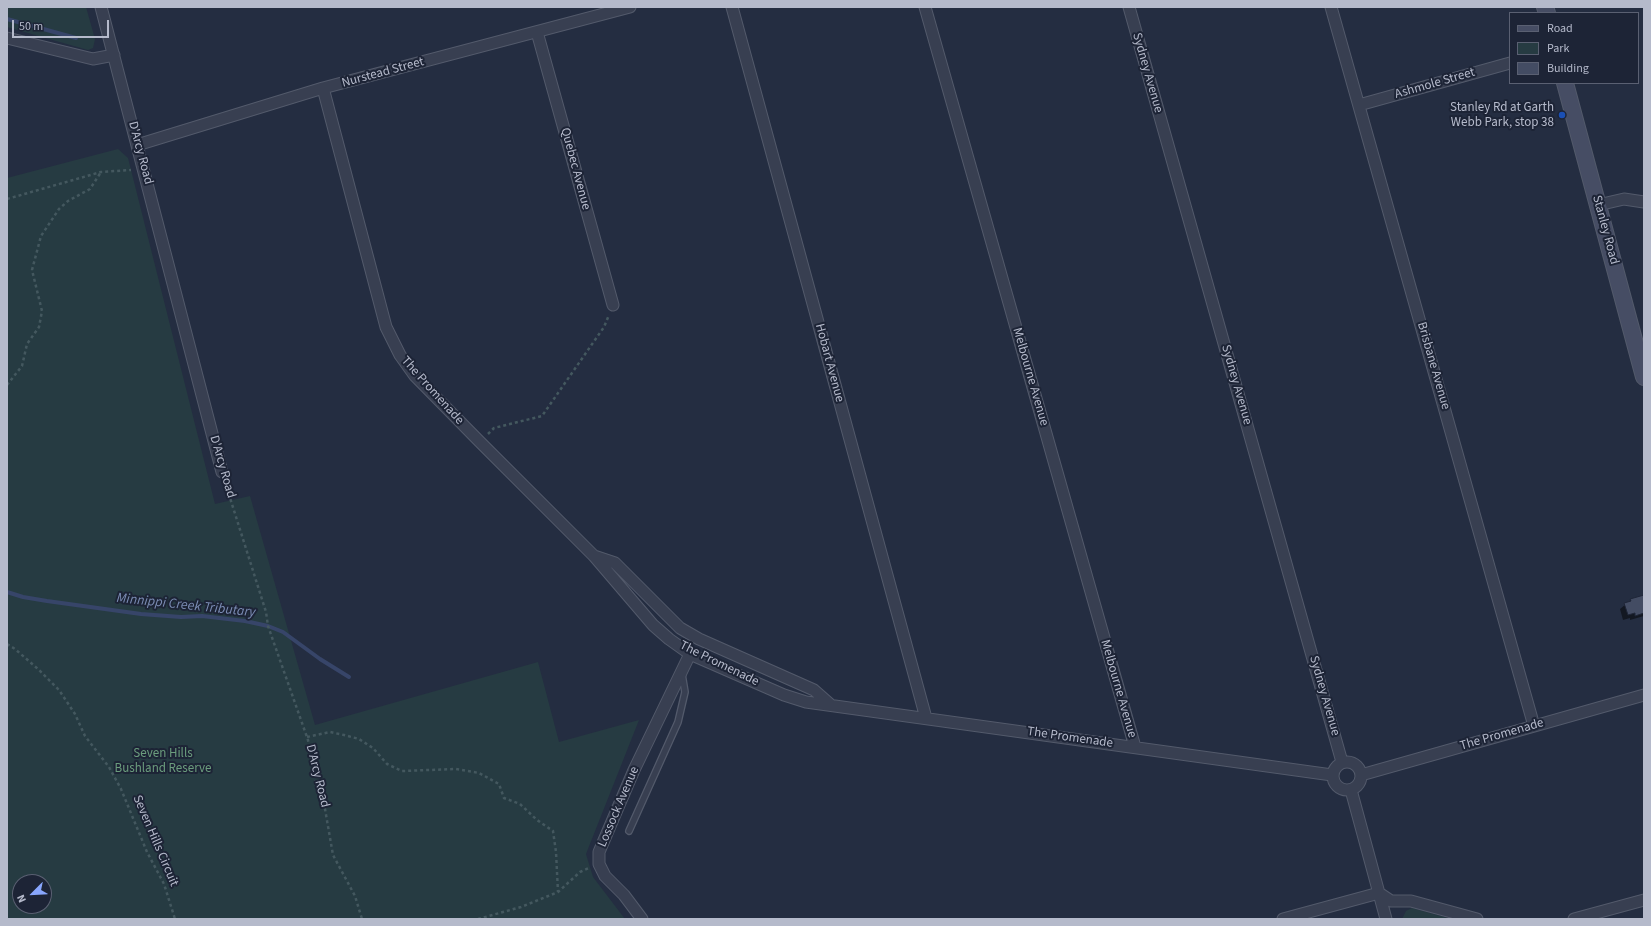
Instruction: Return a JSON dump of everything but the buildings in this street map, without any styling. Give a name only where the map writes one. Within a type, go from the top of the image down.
[{"type":"main road","name":"Stanley Road","points":[[1565,84],[1644,377]]},
{"type":"street","name":"D'Arcy Road","points":[[101,7],[222,472]]},
{"type":"street","name":"Nurstead Street","points":[[138,145],[323,88],[630,7]]},
{"type":"street","name":"Hobart Avenue","points":[[732,7],[926,718]]},
{"type":"street","name":"Melbourne Avenue","points":[[924,7],[1135,747]]},
{"type":"street","name":"Sydney Avenue","points":[[1129,7],[1342,762]]},
{"type":"street","name":"Brisbane Avenue","points":[[1331,7],[1534,726]]},
{"type":"street","name":"Quebec Avenue","points":[[537,32],[613,306]]},
{"type":"street","points":[[7,38],[93,59],[114,55]]},
{"type":"street","name":"Ashmole Street","points":[[1359,105],[1509,62]]},
{"type":"street","name":"The Promenade","points":[[323,88],[386,327],[400,355],[415,376],[594,556],[653,625],[690,654],[784,695],[806,702],[1332,775]]},
{"type":"street","points":[[1598,205],[1624,199],[1644,202]]},
{"type":"street","name":"The Promenade","points":[[594,556],[615,563],[680,628],[699,640],[814,690],[831,706]]},
{"type":"street","name":"Lossock Avenue","points":[[599,864],[600,852],[634,770],[690,654]]},
{"type":"street","name":"The Promenade","points":[[1361,775],[1644,695]]},
{"type":"street","points":[[1342,762],[1355,764],[1361,775],[1359,784],[1351,790],[1342,790],[1338,788],[1332,775],[1336,767],[1342,762]]},
{"type":"street","points":[[1351,790],[1386,919]]},
{"type":"street","points":[[599,864],[605,876],[624,895],[642,919]]},
{"type":"street","points":[[1283,919],[1379,893],[1391,900],[1412,901],[1477,919]]},
{"type":"street","points":[[1579,918],[1644,900]]},
{"type":"lane","name":"Lossock Avenue","points":[[629,831],[678,722],[685,692],[681,672]]},
{"type":"path","points":[[7,199],[101,172],[144,169]]},
{"type":"path","points":[[7,385],[22,366],[27,344],[39,326],[42,311],[32,270],[42,236],[59,209],[68,201],[90,189],[101,172]]},
{"type":"path","points":[[480,442],[494,428],[542,416],[604,327],[613,306]]},
{"type":"path","name":"D'Arcy Road","points":[[222,472],[266,612],[268,626],[307,737],[316,785],[325,809],[333,855],[355,896],[362,919]]},
{"type":"path","name":"Seven Hills Circuit","points":[[7,644],[15,648],[59,690],[75,714],[85,736],[109,767],[121,789],[147,852],[164,884],[174,919]]},
{"type":"path","points":[[307,737],[330,732],[344,735],[359,739],[373,748],[387,764],[402,771],[456,769],[479,773],[498,784],[504,798],[520,804],[537,820],[553,831],[556,852],[558,892]]},
{"type":"path","name":"Lossock Avenue","points":[[478,919],[521,907],[558,892],[580,872],[599,864]]},
{"type":"green space","points":[[7,7],[86,7],[95,39],[93,48],[88,50],[7,27]]},
{"type":"green space","name":"Seven Hills Bushland Reserve","points":[[118,149],[128,158],[215,504],[250,496],[315,725],[538,662],[559,742],[639,720],[586,854],[593,877],[625,919],[7,919],[7,178]]},
{"type":"green space","points":[[1412,908],[1451,919],[1402,919],[1406,911]]},
{"type":"waterway","points":[[7,19],[76,38]]},
{"type":"waterway","name":"Minnippi Creek Tributary","points":[[7,592],[23,597],[47,601],[141,614],[181,617],[202,616],[245,621],[268,626],[283,632],[320,659],[349,677]]},
{"type":"place","name":"Stanley Rd at Garth Webb Park, stop 38","points":[[1562,115]]}]
